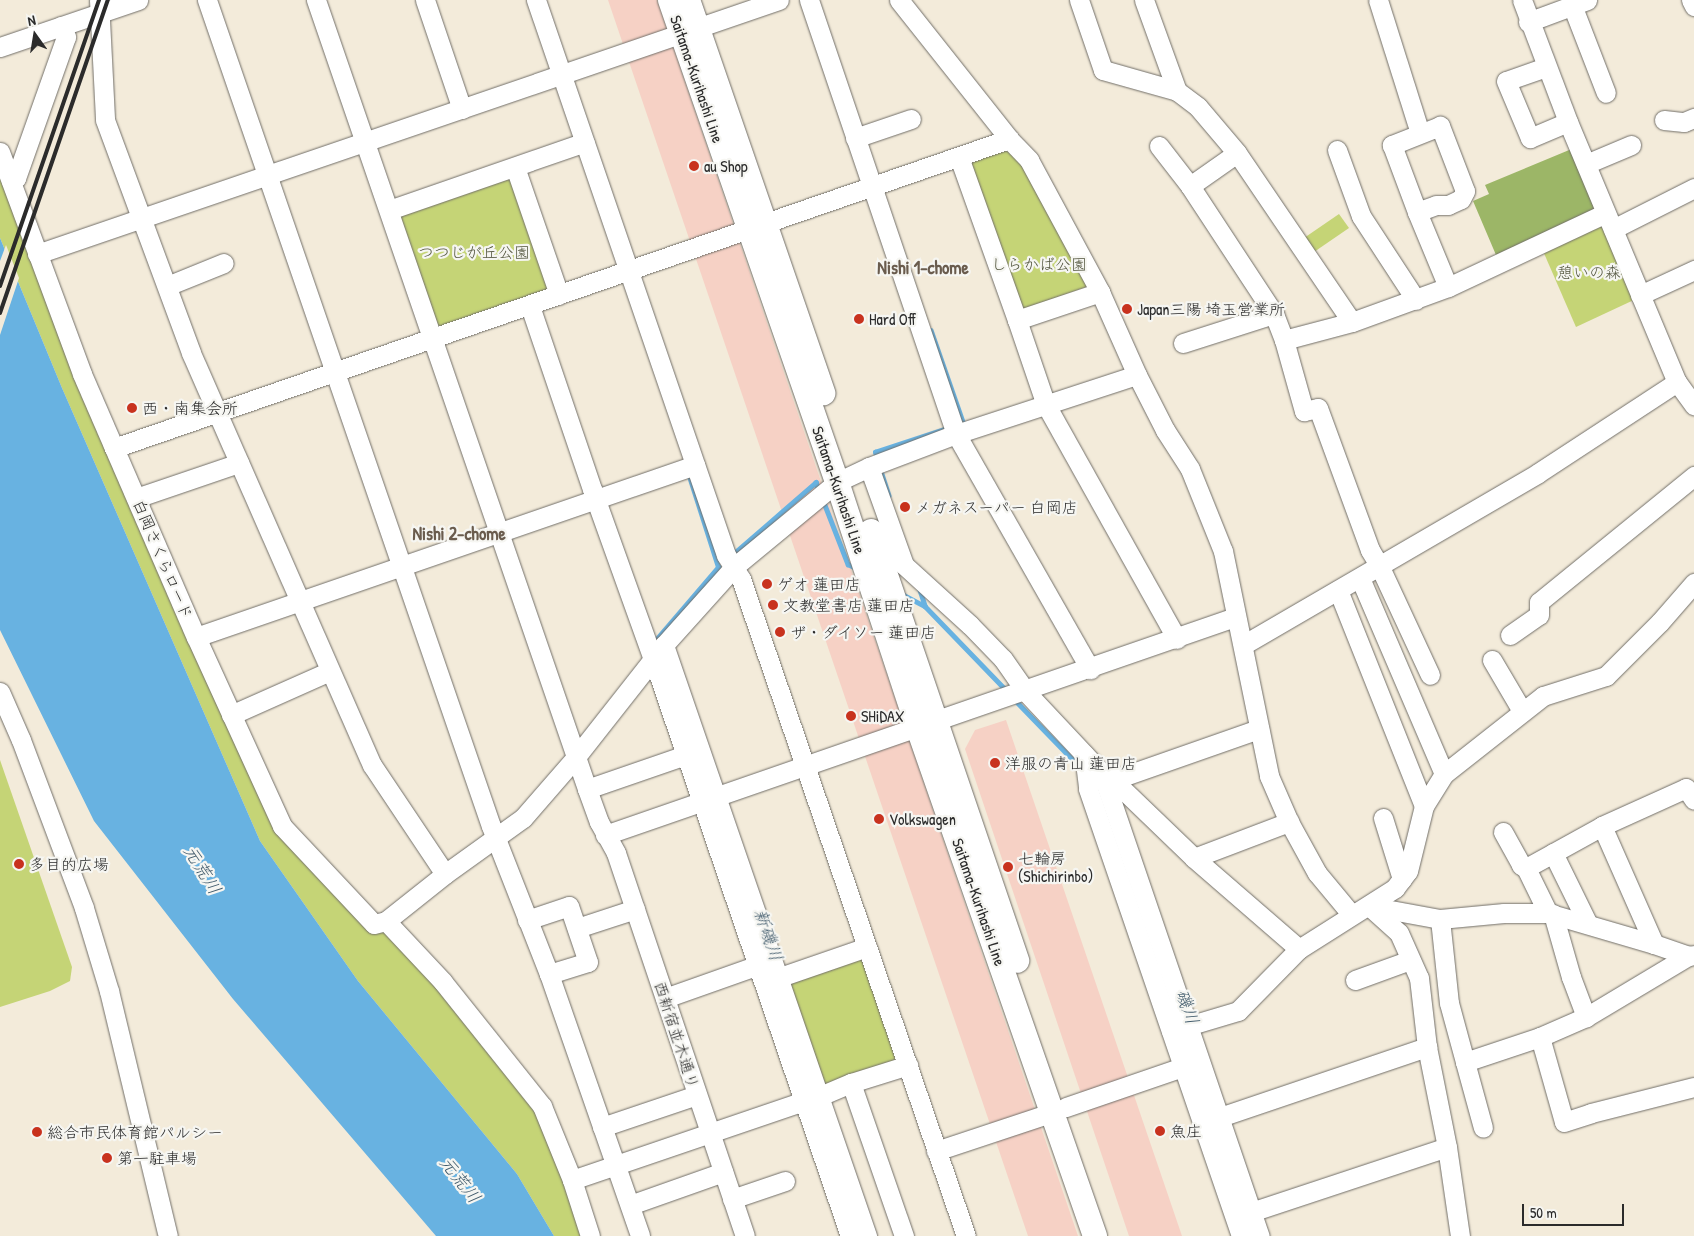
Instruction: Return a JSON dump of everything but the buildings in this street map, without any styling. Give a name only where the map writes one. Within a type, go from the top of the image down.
[{"type":"main road","name":"Saitama-Kurihashi Line","points":[[670,0],[689,30],[757,226],[852,474],[927,725],[1060,1110],[1110,1236]]},
{"type":"main road","name":"Saitama-Kurihashi Line","points":[[688,0],[689,30]]},
{"type":"main road","name":"Saitama-Kurihashi Line","points":[[1060,1110],[1095,1236]]},
{"type":"street","points":[[0,47],[61,26],[100,6],[138,0]]},
{"type":"street","points":[[207,0],[496,838],[549,974],[640,1236]]},
{"type":"street","name":"西新宿並木通り","points":[[316,0],[587,789],[605,835],[616,853],[745,1236]]},
{"type":"street","points":[[425,0],[462,108]]},
{"type":"street","points":[[536,0],[726,555],[741,580],[966,1236]]},
{"type":"street","points":[[37,254],[779,0]]},
{"type":"street","points":[[809,0],[956,434],[1090,669]]},
{"type":"street","points":[[899,0],[1009,139],[1029,160],[1100,292],[1137,375],[1165,430],[1190,469],[1223,551],[1269,776],[1289,822],[1317,872],[1351,914]]},
{"type":"street","points":[[1079,0],[1103,70],[1177,91],[1198,107],[1238,153],[1352,322]]},
{"type":"street","points":[[1144,0],[1177,91]]},
{"type":"street","points":[[1378,0],[1420,133]]},
{"type":"street","points":[[1522,0],[1528,22],[1640,295],[1677,382],[1694,405]]},
{"type":"street","points":[[1691,0],[1694,6]]},
{"type":"street","points":[[1528,22],[1580,3],[1606,93]]},
{"type":"street","points":[[100,6],[105,120],[191,353],[372,765],[445,874]]},
{"type":"street","points":[[11,181],[16,178],[66,37],[61,26]]},
{"type":"street","points":[[1546,67],[1506,81],[1530,138],[1568,122]]},
{"type":"street","points":[[1664,120],[1684,122],[1694,118]]},
{"type":"street","points":[[856,138],[911,119]]},
{"type":"street","points":[[1417,212],[1436,205],[1448,205],[1461,199],[1465,191],[1440,126],[1392,145],[1417,212],[1448,287]]},
{"type":"street","points":[[114,448],[432,340],[628,270],[1009,139]]},
{"type":"street","points":[[388,210],[585,142]]},
{"type":"street","points":[[1586,164],[1631,145]]},
{"type":"street","points":[[1159,146],[1190,186],[1274,314],[1284,340],[1304,411],[1318,408],[1370,550],[1379,565],[1430,675]]},
{"type":"street","points":[[1337,150],[1361,216],[1416,300]]},
{"type":"street","name":"白岡さくらロード","points":[[0,152],[82,374],[230,715],[282,826],[374,924],[386,921]]},
{"type":"street","points":[[1190,186],[1238,153]]},
{"type":"street","points":[[958,157],[1046,405],[1177,639]]},
{"type":"street","points":[[515,167],[559,295]]},
{"type":"street","points":[[1284,340],[1352,322],[1416,300],[1694,188]]},
{"type":"street","points":[[167,286],[224,263]]},
{"type":"street","points":[[1640,295],[1694,270]]},
{"type":"street","points":[[1017,320],[1100,292]]},
{"type":"street","points":[[530,306],[686,755],[710,800],[780,977],[850,1236]]},
{"type":"street","points":[[1183,343],[1274,314]]},
{"type":"street","points":[[590,1236],[572,1180],[542,1106],[443,982],[386,921],[445,874],[523,818],[576,757],[664,645],[734,567],[852,474],[956,434],[1137,375]]},
{"type":"street","points":[[1243,645],[1538,473],[1677,382]]},
{"type":"street","points":[[136,498],[239,463]]},
{"type":"street","points":[[196,637],[695,465]]},
{"type":"street","points":[[852,474],[904,565],[970,625],[1003,659],[1024,691],[1084,754],[1194,858],[1299,949]]},
{"type":"street","points":[[1510,635],[1539,615],[1539,602],[1694,476]]},
{"type":"street","points":[[1360,578],[1444,774]]},
{"type":"street","points":[[1180,1029],[1238,1011],[1299,949],[1351,914],[1369,906],[1395,888],[1408,871],[1424,806],[1444,774],[1542,696],[1606,676],[1660,622],[1694,583]]},
{"type":"street","points":[[1338,590],[1424,806]]},
{"type":"street","points":[[605,835],[1177,639],[1235,617]]},
{"type":"street","points":[[664,645],[758,966],[868,1236]]},
{"type":"street","points":[[1492,660],[1522,711]]},
{"type":"street","points":[[230,715],[330,671]]},
{"type":"street","points":[[0,692],[25,748],[87,918],[109,991],[168,1236]]},
{"type":"street","points":[[1108,776],[1259,729]]},
{"type":"street","points":[[1084,754],[1088,788],[1180,1029],[1220,1117],[1260,1236]]},
{"type":"street","points":[[587,789],[686,755]]},
{"type":"street","points":[[1108,776],[1180,1029],[1183,1067],[1241,1236]]},
{"type":"street","points":[[1526,868],[1602,826],[1686,788],[1694,800]]},
{"type":"street","points":[[1383,818],[1402,879]]},
{"type":"street","points":[[1194,858],[1289,822]]},
{"type":"street","points":[[1602,826],[1654,944]]},
{"type":"street","points":[[1503,832],[1521,865],[1526,868],[1551,914],[1586,1017]]},
{"type":"street","points":[[1553,853],[1588,924]]},
{"type":"street","points":[[527,920],[569,906],[588,962],[549,974]]},
{"type":"street","points":[[1369,906],[1440,919],[1504,913],[1551,914],[1691,956]]},
{"type":"street","points":[[1369,906],[1399,934],[1419,978],[1427,1047],[1447,1147],[1460,1236]]},
{"type":"street","points":[[577,928],[635,909]]},
{"type":"street","points":[[1440,919],[1449,1003],[1483,1128]]},
{"type":"street","points":[[780,977],[867,947]]},
{"type":"street","points":[[1465,1062],[1540,1037],[1586,1017],[1691,956]]},
{"type":"street","points":[[1355,980],[1410,960]]},
{"type":"street","points":[[665,998],[758,966]]},
{"type":"street","points":[[1540,1037],[1564,1122],[1591,1112],[1694,1087]]},
{"type":"street","points":[[1220,1117],[1427,1047]]},
{"type":"street","points":[[572,1180],[908,1065]]},
{"type":"street","points":[[936,1151],[1183,1067]]},
{"type":"street","points":[[851,1083],[904,1236]]},
{"type":"street","points":[[602,1127],[697,1095]]},
{"type":"street","points":[[1252,1212],[1447,1147]]},
{"type":"street","points":[[630,1205],[723,1172]]},
{"type":"street","points":[[732,1198],[785,1181]]},
{"type":"shaded area","points":[[608,0],[657,0],[1078,1236],[1028,1236]]},
{"type":"shaded area","points":[[1006,720],[1182,1236],[1129,1236],[965,749],[975,730]]},
{"type":"green space","name":"しらかば公園","points":[[1009,146],[1026,165],[1089,286],[1021,310],[965,162]]},
{"type":"green space","points":[[1574,148],[1601,212],[1496,255],[1473,201],[1489,194],[1485,185]]},
{"type":"green space","points":[[0,168],[275,828],[386,930],[481,1038],[542,1122],[567,1182],[581,1236],[554,1236],[517,1174],[358,981],[260,841],[62,388],[0,238]]},
{"type":"green space","name":"つつじが丘公園","points":[[509,175],[549,292],[441,328],[434,325],[397,218],[400,211]]},
{"type":"green space","points":[[1339,214],[1349,228],[1314,252],[1304,238]]},
{"type":"green space","name":"憩いの森","points":[[1604,221],[1636,299],[1576,327],[1543,251]]},
{"type":"green space","name":"多目的広場","points":[[0,760],[72,967],[70,981],[50,991],[0,1007]]},
{"type":"green space","points":[[861,955],[898,1064],[818,1090],[782,981]]},
{"type":"water","name":"元荒川","points":[[0,238],[62,388],[260,841],[358,981],[517,1174],[554,1236],[436,1236],[233,999],[94,821],[0,630]]},
{"type":"pier","points":[[6,245],[19,278],[0,335],[0,261]]},
{"type":"waterway","points":[[931,330],[963,422],[959,424]]},
{"type":"waterway","points":[[877,458],[875,452],[944,429]]},
{"type":"waterway","points":[[880,468],[889,496]]},
{"type":"waterway","points":[[654,644],[718,567],[688,473]]},
{"type":"waterway","points":[[732,555],[816,482],[819,491]]},
{"type":"waterway","points":[[823,500],[848,564],[856,568]]},
{"type":"waterway","points":[[919,587],[925,606]]},
{"type":"waterway","points":[[902,594],[925,606],[1007,691]]},
{"type":"waterway","points":[[1014,699],[1080,767]]},
{"type":"railway","points":[[0,286],[99,0]]},
{"type":"railway","points":[[0,313],[108,0]]},
{"type":"place","name":"au Shop","points":[[694,166]]},
{"type":"place","name":"Japan三陽 埼玉営業所","points":[[1127,309]]},
{"type":"place","name":"Hard Off","points":[[859,319]]},
{"type":"place","name":"西・南集会所","points":[[132,408]]},
{"type":"place","name":"メガネスーパー 白岡店","points":[[905,507]]},
{"type":"place","name":"ゲオ 蓮田店","points":[[767,584]]},
{"type":"place","name":"文教堂書店 蓮田店","points":[[773,605]]},
{"type":"place","name":"ザ・ダイソー 蓮田店","points":[[780,632]]},
{"type":"place","name":"SHiDAX","points":[[851,716]]},
{"type":"place","name":"洋服の青山 蓮田店","points":[[995,763]]},
{"type":"place","name":"Volkswagen","points":[[879,819]]},
{"type":"place","name":"多目的広場","points":[[19,864]]},
{"type":"place","name":"七輪房 (Shichirinbo)","points":[[1008,867]]},
{"type":"place","name":"魚庄","points":[[1160,1131]]},
{"type":"place","name":"総合市民体育館パルシー","points":[[37,1132]]},
{"type":"place","name":"第一駐車場","points":[[107,1158]]},
{"type":"district","name":"Nishi 1-chome","points":[[923,268]]},
{"type":"district","name":"Nishi 2-chome","points":[[459,534]]},
{"type":"water label","name":"新磯川","points":[[768,935]]},
{"type":"water label","name":"磯川","points":[[1187,1007]]}]
